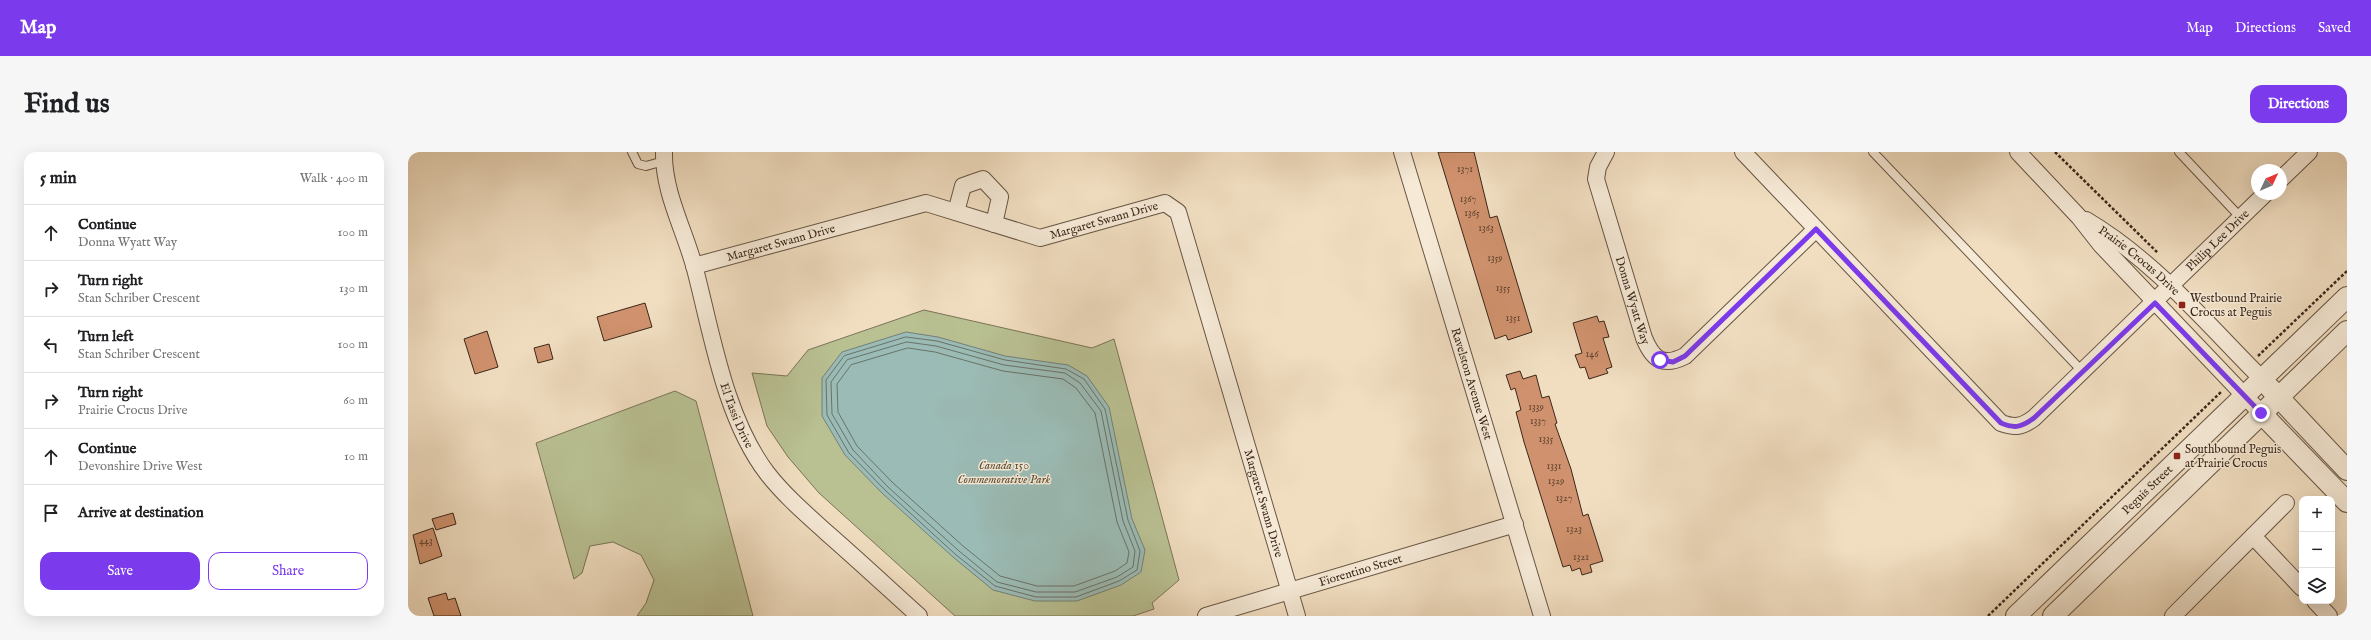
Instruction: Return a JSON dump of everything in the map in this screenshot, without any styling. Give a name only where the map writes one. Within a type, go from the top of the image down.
[{"type":"street","name":"Ravelston Avenue West","points":[[1402,152],[1542,616]]},
{"type":"street","name":"Donna Wyatt Way","points":[[1606,152],[1598,167],[1596,179],[1644,338],[1650,351],[1660,360],[1673,362],[1685,356],[1816,229]]},
{"type":"street","points":[[1743,152],[1816,229]]},
{"type":"street","name":"Prairie Crocus Drive","points":[[2018,152],[2079,216],[2100,246],[2261,413]]},
{"type":"street","points":[[2287,173],[2309,152]]},
{"type":"street","name":"El Tassi Drive","points":[[664,157],[672,200],[694,266],[728,393],[745,436],[767,473],[794,503],[919,616]]},
{"type":"street","points":[[956,212],[963,186],[983,179],[1000,197],[994,224]]},
{"type":"street","name":"Philip Lee Drive","points":[[1816,229],[2001,423],[2010,427],[2024,426],[2155,303],[2259,200]]},
{"type":"street","name":"Margaret Swann Drive","points":[[694,266],[926,203],[1040,238],[1165,203],[1178,212],[1289,590]]},
{"type":"street","name":"Prairie Crocus Drive","points":[[2079,216],[2113,237],[2171,287],[2255,372]]},
{"type":"street","name":"Peguis Street","points":[[2016,616],[2255,372],[2347,297]]},
{"type":"street","name":"Peguis Street","points":[[2053,616],[2347,331]]},
{"type":"street","points":[[2255,372],[2347,470]]},
{"type":"street","points":[[2261,413],[2347,502]]},
{"type":"street","points":[[2173,616],[2286,503]]},
{"type":"street","name":"Fiorentino Street","points":[[1206,616],[1289,590],[1515,524]]},
{"type":"street","points":[[2253,536],[2299,585]]},
{"type":"street","points":[[1289,590],[1297,616]]},
{"type":"street","points":[[2318,604],[2329,616]]},
{"type":"lane","points":[[632,152],[638,164],[646,166],[664,157]]},
{"type":"lane","points":[[1873,152],[2082,371]]},
{"type":"lane","points":[[2179,152],[2241,218]]},
{"type":"path","points":[[2255,372],[2347,271]]},
{"type":"path","points":[[1988,616],[2238,389]]},
{"type":"green space","name":"Canada 150 Commemorative Park","points":[[924,310],[1092,348],[1114,339],[1179,580],[1152,603],[1154,609],[1133,616],[955,616],[819,493],[788,457],[767,426],[752,373],[787,376],[808,350]]},
{"type":"green space","points":[[675,391],[696,401],[753,616],[637,616],[646,603],[654,580],[641,555],[613,542],[590,546],[582,573],[574,579],[536,443]]},
{"type":"water","name":"Canada 150 Commemorative Park","points":[[906,332],[938,337],[1005,356],[1068,365],[1087,376],[1109,407],[1132,519],[1145,550],[1141,572],[1121,585],[1077,601],[1035,601],[993,590],[953,557],[882,493],[845,455],[822,416],[822,378],[842,352]]},
{"type":"building","points":[[1438,152],[1474,152],[1490,218],[1497,216],[1532,332],[1508,340],[1506,335],[1495,339]]},
{"type":"building","points":[[645,303],[652,327],[604,341],[597,317]]},
{"type":"building","points":[[1597,316],[1599,322],[1604,321],[1609,337],[1603,338],[1612,367],[1606,369],[1608,373],[1589,379],[1585,367],[1580,368],[1575,355],[1582,353],[1573,323]]},
{"type":"building","points":[[487,331],[498,367],[475,374],[464,339]]},
{"type":"building","points":[[549,344],[553,359],[538,363],[534,348]]},
{"type":"building","points":[[1520,371],[1523,379],[1536,375],[1542,398],[1549,396],[1557,423],[1555,424],[1571,469],[1583,516],[1588,514],[1603,561],[1590,565],[1592,572],[1582,575],[1580,568],[1572,571],[1570,565],[1563,567],[1524,442],[1516,412],[1521,410],[1515,388],[1511,390],[1506,375]]},
{"type":"building","points":[[453,513],[456,524],[436,530],[432,519]]},
{"type":"building","points":[[433,528],[442,556],[420,564],[413,535]]},
{"type":"building","points":[[446,593],[448,600],[455,598],[461,616],[434,616],[428,598]]},
{"type":"place","name":"Westbound Prairie Crocus at Peguis","points":[[2182,305]]},
{"type":"place","name":"Southbound Peguis at Prairie Crocus","points":[[2177,456]]},
{"type":"route","points":[[1660,360],[1673,362],[1685,356],[1816,229],[2001,423],[2010,427],[2024,426],[2034,418],[2155,303],[2261,413]]}]
